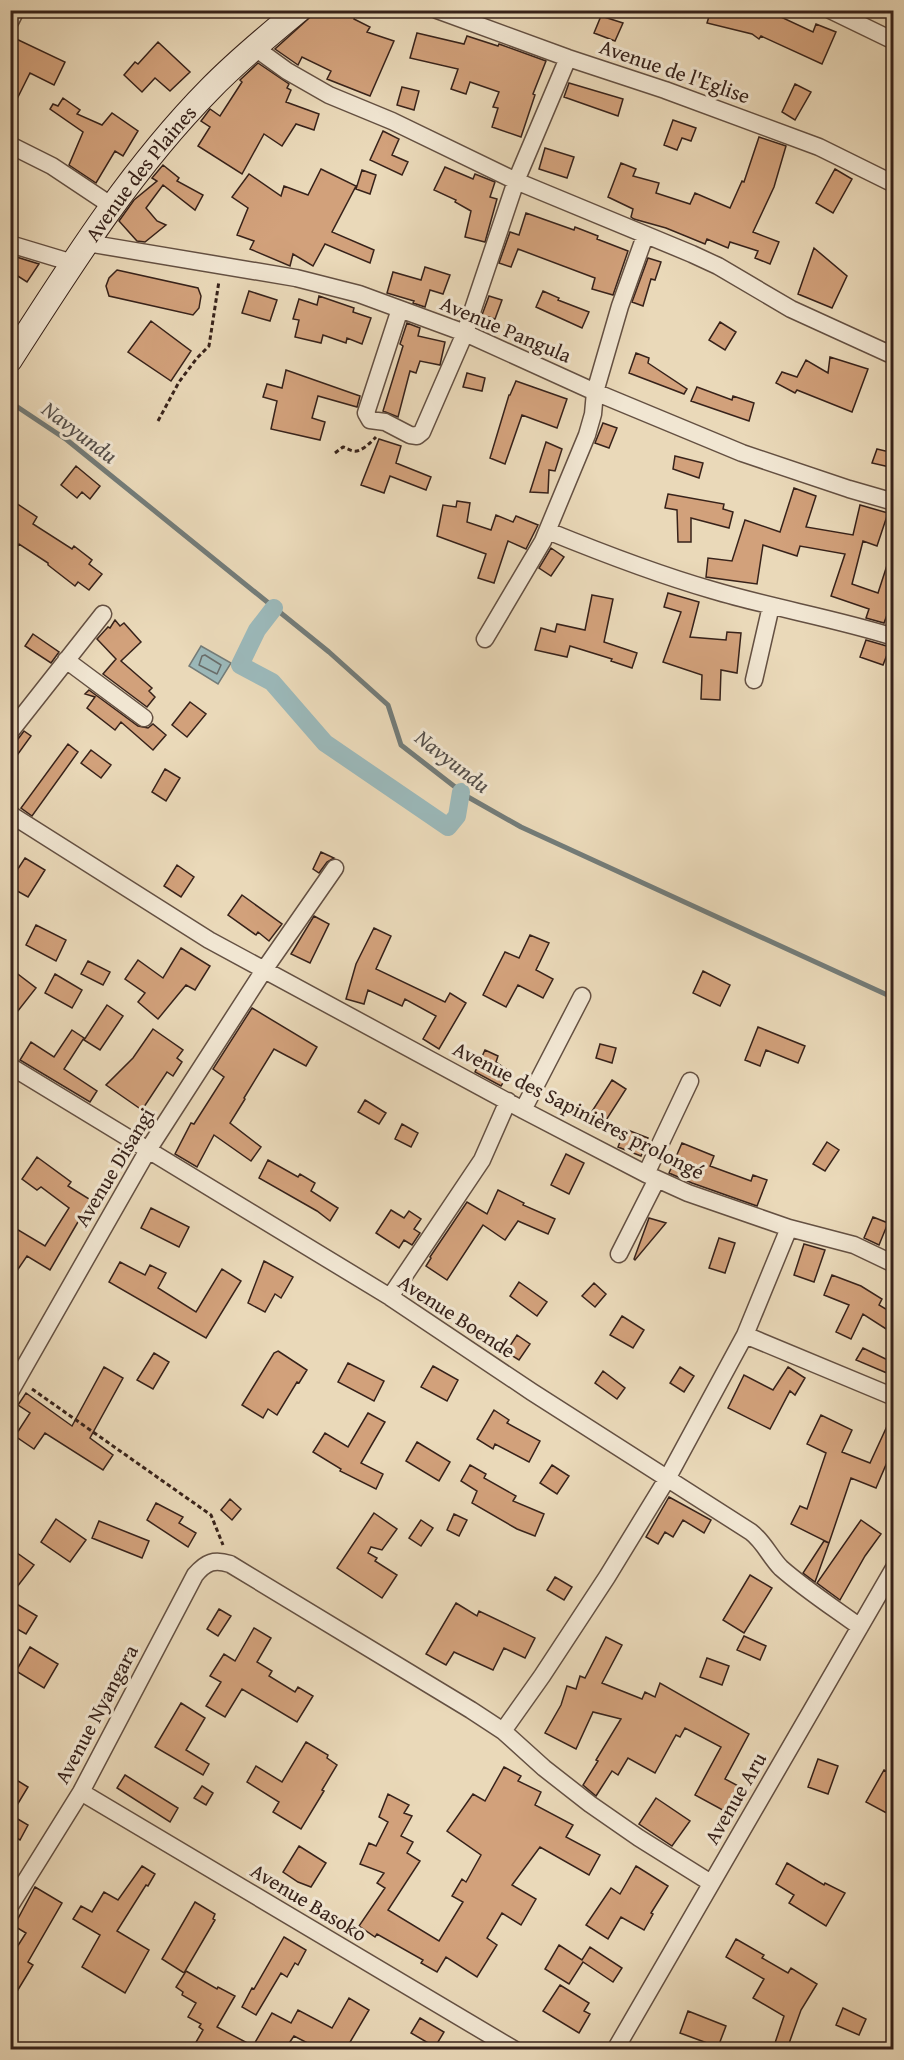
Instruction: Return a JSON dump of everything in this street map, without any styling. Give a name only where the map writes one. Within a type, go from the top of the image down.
[{"type":"street","points":[[10,22],[15,10]]},
{"type":"street","name":"Avenue des Plaines","points":[[10,360],[112,206],[186,115],[254,47],[299,10]]},
{"type":"street","name":"Avenue de l'Eglise","points":[[437,10],[819,147],[894,184]]},
{"type":"street","points":[[830,10],[894,41]]},
{"type":"street","points":[[254,47],[287,71],[329,94],[392,121],[516,181],[718,266],[791,309],[894,356]]},
{"type":"street","points":[[400,309],[366,409],[370,420],[385,422],[413,436],[422,432],[465,333],[516,181],[568,58]]},
{"type":"street","points":[[10,145],[52,166],[112,206]]},
{"type":"street","points":[[485,639],[548,531],[587,435],[593,414],[595,392],[620,306],[645,236]]},
{"type":"street","name":"Avenue Pangula","points":[[87,243],[324,284],[465,333],[595,392],[742,453],[894,502]]},
{"type":"street","points":[[10,244],[73,263]]},
{"type":"street","points":[[548,531],[619,560],[711,590],[817,615],[894,638]]},
{"type":"street","points":[[754,680],[771,606]]},
{"type":"street","points":[[10,732],[104,614]]},
{"type":"street","points":[[66,660],[144,718]]},
{"type":"street","name":"Avenue des Sapinières prolongé","points":[[10,814],[209,940],[524,1110],[652,1176],[688,1193],[789,1228],[854,1245],[894,1264]]},
{"type":"street","name":"Avenue Disangi","points":[[14,1386],[148,1150],[264,970],[335,868]]},
{"type":"street","points":[[524,1110],[582,996]]},
{"type":"street","name":"Avenue Boende","points":[[10,1066],[390,1297],[759,1538],[784,1570],[860,1628]]},
{"type":"street","points":[[619,1254],[690,1081]]},
{"type":"street","points":[[390,1297],[482,1160],[508,1101]]},
{"type":"street","points":[[503,1731],[607,1577],[667,1479],[745,1335],[789,1228]]},
{"type":"street","points":[[745,1335],[894,1397]]},
{"type":"street","name":"Avenue Nyangara","points":[[10,1906],[81,1792],[195,1575],[207,1563],[214,1561],[230,1564]]},
{"type":"street","points":[[230,1564],[503,1731],[544,1768],[590,1804],[711,1883]]},
{"type":"street","name":"Avenue Aru","points":[[615,2049],[894,1568]]},
{"type":"street","name":"Avenue Basoko","points":[[81,1792],[514,2049]]},
{"type":"path","points":[[158,421],[179,382],[209,346],[216,292],[223,266]]},
{"type":"path","points":[[335,453],[343,447],[353,452],[367,446],[381,431],[385,422]]},
{"type":"path","points":[[14,1386],[211,1515],[230,1564]]},
{"type":"water","points":[[201,646],[231,663],[218,684],[189,666]]},
{"type":"building","points":[[318,10],[357,10],[354,19],[370,27],[367,32],[394,41],[370,96],[327,79],[331,71],[302,57],[298,65],[275,49]]},
{"type":"building","points":[[711,10],[728,10],[748,16],[751,10],[766,10],[813,32],[816,24],[836,32],[822,64],[761,36],[759,39],[752,34],[707,23]]},
{"type":"building","points":[[601,16],[623,23],[615,41],[594,33]]},
{"type":"building","points":[[417,33],[464,44],[467,36],[498,46],[499,44],[546,61],[533,94],[535,95],[521,137],[492,127],[498,108],[493,107],[499,92],[470,82],[466,94],[451,89],[458,69],[410,58]]},
{"type":"building","points":[[10,36],[65,62],[54,85],[30,73],[10,113]]},
{"type":"building","points":[[158,42],[190,72],[170,91],[155,78],[142,92],[124,75],[135,62],[138,64]]},
{"type":"building","points":[[258,63],[289,84],[287,88],[291,90],[286,102],[319,114],[314,130],[296,124],[282,146],[264,134],[242,174],[198,146],[210,127],[201,121],[210,109],[220,116],[242,82],[240,80]]},
{"type":"building","points":[[569,83],[623,99],[618,116],[564,97]]},
{"type":"building","points":[[795,84],[811,92],[795,120],[782,112]]},
{"type":"building","points":[[402,87],[419,91],[414,110],[397,105]]},
{"type":"building","points":[[63,98],[80,110],[77,114],[102,125],[112,113],[138,131],[123,156],[115,151],[96,183],[69,165],[83,132],[50,109],[53,104],[58,106]]},
{"type":"building","points":[[673,120],[696,128],[691,141],[682,138],[677,150],[664,145]]},
{"type":"building","points":[[383,131],[399,139],[392,155],[408,162],[402,175],[370,160]]},
{"type":"building","points":[[759,137],[786,146],[774,187],[753,232],[779,242],[770,264],[755,258],[758,251],[730,242],[728,248],[707,239],[705,244],[666,228],[634,219],[631,217],[633,209],[608,197],[621,163],[636,169],[633,176],[659,183],[656,193],[690,204],[695,193],[730,208],[742,181],[744,182]]},
{"type":"building","points":[[545,148],[574,157],[567,178],[539,169]]},
{"type":"building","points":[[163,165],[179,178],[177,181],[203,195],[195,210],[163,185],[146,208],[157,221],[166,225],[145,242],[137,241],[119,221],[134,200],[157,181],[152,178]]},
{"type":"building","points":[[445,167],[473,179],[475,174],[495,182],[490,197],[497,199],[485,242],[465,237],[471,211],[455,202],[456,200],[434,190]]},
{"type":"building","points":[[321,169],[356,186],[332,232],[374,250],[370,263],[325,244],[313,266],[293,254],[290,266],[250,249],[254,241],[237,235],[248,208],[232,197],[249,174],[281,196],[284,186],[308,195]]},
{"type":"building","points":[[835,169],[852,179],[833,213],[816,203]]},
{"type":"building","points":[[362,170],[376,175],[370,194],[356,189]]},
{"type":"building","points":[[526,213],[574,230],[575,227],[598,236],[597,239],[628,251],[613,295],[592,289],[595,278],[518,249],[511,267],[499,263],[510,232],[519,235]]},
{"type":"building","points":[[814,248],[847,276],[832,308],[798,294]]},
{"type":"building","points":[[10,255],[39,264],[27,282],[10,271]]},
{"type":"building","points":[[648,258],[661,262],[655,280],[651,279],[643,306],[632,302]]},
{"type":"building","points":[[425,267],[450,275],[443,294],[430,290],[425,307],[413,303],[414,301],[387,293],[393,272],[421,280]]},
{"type":"building","points":[[117,270],[198,288],[201,296],[199,308],[193,315],[109,296],[106,286],[109,278]]},
{"type":"building","points":[[249,291],[277,300],[270,321],[242,313]]},
{"type":"building","points":[[543,291],[559,298],[558,300],[589,312],[582,328],[536,307]]},
{"type":"building","points":[[319,296],[354,308],[353,312],[371,318],[362,344],[347,338],[346,343],[323,335],[321,343],[295,337],[299,320],[293,319],[299,299],[317,305]]},
{"type":"building","points":[[489,296],[502,300],[495,319],[482,315]]},
{"type":"building","points":[[151,321],[191,351],[171,381],[128,352]]},
{"type":"building","points":[[720,322],[736,332],[725,350],[709,340]]},
{"type":"building","points":[[407,323],[420,328],[418,336],[445,342],[440,365],[420,361],[416,373],[410,371],[398,417],[383,411],[403,346],[400,344]]},
{"type":"building","points":[[636,353],[649,358],[648,363],[687,389],[684,394],[629,373]]},
{"type":"building","points":[[830,357],[868,369],[852,412],[797,390],[795,393],[776,383],[782,372],[797,377],[806,360],[828,373]]},
{"type":"building","points":[[286,370],[360,396],[357,407],[318,396],[312,418],[325,422],[320,440],[271,429],[277,401],[263,397],[267,384],[282,388]]},
{"type":"building","points":[[467,373],[485,378],[482,391],[463,387]]},
{"type":"building","points":[[516,381],[567,399],[557,428],[522,415],[505,464],[490,458],[509,395]]},
{"type":"building","points":[[697,387],[732,400],[733,396],[754,403],[749,421],[691,401]]},
{"type":"building","points":[[603,423],[617,428],[609,448],[595,443]]},
{"type":"building","points":[[379,439],[401,446],[396,463],[431,477],[426,490],[390,476],[384,493],[361,485]]},
{"type":"building","points":[[546,442],[562,449],[555,471],[549,470],[548,493],[530,492]]},
{"type":"building","points":[[877,449],[894,453],[894,468],[872,463]]},
{"type":"building","points":[[675,456],[703,463],[699,478],[673,469]]},
{"type":"building","points":[[76,466],[100,486],[90,499],[82,492],[77,498],[61,485]]},
{"type":"building","points":[[794,488],[816,496],[806,527],[853,535],[860,505],[888,513],[877,546],[863,541],[852,584],[878,593],[891,553],[894,554],[894,596],[884,623],[866,618],[869,609],[831,596],[845,554],[800,546],[797,556],[763,545],[757,584],[706,577],[708,558],[732,561],[745,520],[780,532]]},
{"type":"building","points":[[668,494],[724,504],[723,509],[733,512],[729,528],[691,518],[691,542],[678,542],[677,510],[665,508]]},
{"type":"building","points":[[10,499],[37,517],[33,524],[72,549],[74,546],[92,560],[89,564],[102,574],[89,590],[78,582],[75,586],[48,563],[19,544],[10,557]]},
{"type":"building","points":[[457,501],[470,503],[467,522],[491,530],[496,515],[513,522],[516,516],[538,525],[526,549],[508,541],[494,583],[478,578],[486,554],[437,536],[443,505],[456,507]]},
{"type":"building","points":[[551,548],[564,557],[551,576],[539,568]]},
{"type":"building","points":[[668,593],[699,602],[690,637],[726,640],[727,632],[741,633],[737,673],[721,670],[720,700],[701,699],[702,675],[663,662],[681,612],[664,607]]},
{"type":"building","points":[[592,595],[613,599],[604,642],[637,653],[632,668],[570,646],[567,657],[535,650],[541,628],[555,632],[557,624],[585,630]]},
{"type":"building","points":[[115,620],[120,626],[124,623],[141,642],[121,661],[152,688],[149,691],[155,697],[147,707],[103,674],[116,659],[97,639],[108,627],[110,628]]},
{"type":"building","points":[[33,634],[59,652],[51,663],[25,646]]},
{"type":"building","points":[[866,640],[890,647],[883,665],[860,657]]},
{"type":"building","points":[[89,690],[138,726],[148,728],[153,724],[166,735],[153,750],[121,722],[115,730],[87,708],[95,697],[85,694]]},
{"type":"building","points":[[190,702],[206,714],[187,737],[172,725]]},
{"type":"building","points":[[24,731],[31,736],[10,765],[10,742],[18,739]]},
{"type":"building","points":[[68,744],[78,752],[32,816],[21,808]]},
{"type":"building","points":[[91,750],[111,765],[101,778],[81,763]]},
{"type":"building","points":[[165,769],[180,778],[166,801],[152,792]]},
{"type":"building","points":[[321,852],[334,858],[327,862],[319,873],[313,869]]},
{"type":"building","points":[[25,858],[45,870],[28,897],[10,887],[10,881]]},
{"type":"building","points":[[177,865],[194,877],[181,897],[164,886]]},
{"type":"building","points":[[242,895],[282,924],[269,941],[258,932],[256,935],[228,915]]},
{"type":"building","points":[[314,916],[329,924],[310,963],[291,954]]},
{"type":"building","points":[[36,925],[66,940],[56,961],[26,945]]},
{"type":"building","points":[[374,928],[391,936],[376,969],[445,1002],[450,993],[466,1003],[439,1049],[423,1039],[436,1016],[405,999],[402,1006],[368,990],[364,1004],[346,999],[356,964]]},
{"type":"building","points":[[530,935],[549,943],[536,970],[553,979],[543,998],[518,985],[506,1007],[483,995],[505,952],[519,958]]},
{"type":"building","points":[[181,948],[210,966],[195,990],[186,985],[158,1019],[138,1002],[145,993],[125,979],[138,960],[163,978]]},
{"type":"building","points":[[88,961],[110,972],[103,985],[81,974]]},
{"type":"building","points":[[10,968],[36,988],[10,1021]]},
{"type":"building","points":[[703,971],[730,985],[720,1006],[693,993]]},
{"type":"building","points":[[55,974],[82,990],[72,1008],[45,993]]},
{"type":"building","points":[[107,1005],[123,1016],[100,1050],[84,1040]]},
{"type":"building","points":[[252,1008],[317,1047],[306,1066],[274,1049],[244,1098],[230,1123],[261,1147],[251,1161],[214,1135],[197,1167],[175,1154],[191,1123],[194,1124],[224,1077],[213,1069]]},
{"type":"building","points":[[758,1027],[805,1046],[798,1063],[766,1050],[760,1066],[745,1060]]},
{"type":"building","points":[[153,1029],[183,1050],[177,1058],[182,1062],[173,1076],[167,1072],[142,1110],[106,1085],[133,1058]]},
{"type":"building","points":[[72,1030],[84,1038],[64,1069],[97,1091],[90,1102],[20,1060],[31,1042],[54,1057]]},
{"type":"building","points":[[600,1044],[616,1048],[612,1063],[596,1058]]},
{"type":"building","points":[[485,1050],[498,1056],[496,1062],[510,1072],[501,1086],[475,1072]]},
{"type":"building","points":[[612,1080],[626,1089],[603,1125],[589,1116]]},
{"type":"building","points":[[365,1100],[386,1113],[379,1124],[358,1112]]},
{"type":"building","points":[[402,1124],[418,1133],[411,1147],[395,1139]]},
{"type":"building","points":[[625,1129],[648,1138],[641,1156],[618,1147]]},
{"type":"building","points":[[827,1142],[839,1150],[825,1171],[813,1164]]},
{"type":"building","points":[[682,1143],[714,1156],[710,1166],[751,1181],[753,1175],[767,1180],[757,1206],[669,1173]]},
{"type":"building","points":[[566,1154],[584,1163],[569,1194],[551,1185]]},
{"type":"building","points":[[37,1157],[71,1182],[68,1186],[94,1202],[85,1216],[82,1215],[50,1270],[27,1256],[10,1281],[10,1225],[45,1246],[69,1208],[41,1187],[37,1190],[22,1179]]},
{"type":"building","points":[[268,1160],[298,1177],[300,1174],[315,1183],[311,1191],[338,1208],[330,1221],[317,1211],[259,1178]]},
{"type":"building","points":[[498,1190],[524,1203],[523,1205],[555,1219],[548,1234],[518,1221],[505,1240],[483,1225],[447,1280],[426,1266],[467,1202],[487,1214]]},
{"type":"building","points":[[151,1208],[189,1227],[179,1247],[141,1228]]},
{"type":"building","points":[[391,1210],[404,1218],[409,1211],[421,1219],[414,1229],[420,1233],[412,1245],[404,1240],[399,1248],[376,1233]]},
{"type":"building","points":[[873,1217],[888,1223],[879,1245],[864,1238]]},
{"type":"building","points":[[649,1218],[666,1223],[635,1260],[634,1259]]},
{"type":"building","points":[[719,1238],[735,1243],[725,1273],[709,1268]]},
{"type":"building","points":[[804,1244],[825,1250],[814,1282],[794,1275]]},
{"type":"building","points":[[264,1261],[293,1277],[281,1298],[275,1294],[265,1312],[248,1303]]},
{"type":"building","points":[[120,1262],[145,1275],[150,1265],[166,1273],[158,1288],[196,1312],[222,1269],[241,1281],[206,1338],[109,1282]]},
{"type":"building","points":[[832,1275],[861,1286],[882,1299],[879,1305],[894,1314],[894,1334],[863,1314],[851,1339],[836,1332],[849,1305],[824,1295]]},
{"type":"building","points":[[519,1282],[547,1302],[537,1316],[510,1296]]},
{"type":"building","points":[[594,1283],[606,1294],[595,1307],[582,1296]]},
{"type":"building","points":[[622,1316],[644,1330],[633,1348],[610,1335]]},
{"type":"building","points":[[517,1335],[530,1344],[519,1360],[506,1352]]},
{"type":"building","points":[[863,1348],[894,1363],[894,1376],[856,1360]]},
{"type":"building","points":[[278,1351],[307,1370],[277,1415],[268,1409],[263,1418],[242,1405],[274,1353]]},
{"type":"building","points":[[154,1353],[169,1362],[153,1389],[137,1380]]},
{"type":"building","points":[[348,1363],[384,1381],[374,1401],[338,1382]]},
{"type":"building","points":[[433,1366],[458,1380],[447,1401],[421,1387]]},
{"type":"building","points":[[104,1367],[123,1378],[90,1438],[113,1455],[103,1470],[45,1433],[34,1449],[15,1436],[30,1413],[18,1405],[26,1393],[72,1426]]},
{"type":"building","points":[[680,1367],[694,1376],[684,1392],[670,1383]]},
{"type":"building","points":[[788,1367],[805,1378],[795,1395],[790,1391],[770,1429],[728,1408],[744,1375],[773,1390]]},
{"type":"building","points":[[603,1371],[625,1388],[617,1399],[595,1383]]},
{"type":"building","points":[[494,1410],[509,1420],[507,1423],[540,1441],[529,1462],[495,1444],[493,1449],[477,1439]]},
{"type":"building","points":[[894,1411],[894,1446],[876,1488],[851,1478],[829,1543],[791,1524],[800,1506],[807,1509],[826,1453],[807,1444],[821,1415],[852,1430],[842,1452],[870,1463]]},
{"type":"building","points":[[368,1413],[385,1422],[361,1463],[383,1474],[376,1489],[340,1471],[341,1469],[313,1452],[325,1433],[348,1447]]},
{"type":"building","points":[[417,1442],[450,1462],[439,1481],[406,1461]]},
{"type":"building","points":[[470,1465],[486,1474],[484,1478],[516,1496],[513,1501],[544,1514],[535,1536],[517,1529],[472,1503],[477,1491],[461,1481]]},
{"type":"building","points":[[552,1465],[569,1476],[557,1494],[540,1483]]},
{"type":"building","points":[[669,1497],[711,1520],[704,1533],[683,1520],[673,1537],[665,1532],[658,1544],[646,1537]]},
{"type":"building","points":[[230,1499],[241,1509],[232,1520],[221,1510]]},
{"type":"building","points":[[156,1503],[183,1517],[179,1523],[196,1533],[188,1547],[147,1520]]},
{"type":"building","points":[[374,1513],[397,1529],[382,1550],[371,1547],[368,1553],[377,1558],[375,1561],[397,1575],[382,1598],[337,1568]]},
{"type":"building","points":[[454,1514],[467,1520],[459,1536],[447,1530]]},
{"type":"building","points":[[56,1519],[86,1540],[70,1562],[41,1542]]},
{"type":"building","points":[[421,1520],[433,1528],[421,1546],[409,1538]]},
{"type":"building","points":[[861,1520],[881,1534],[865,1556],[840,1600],[817,1583]]},
{"type":"building","points":[[99,1521],[149,1541],[142,1558],[92,1538]]},
{"type":"building","points":[[824,1541],[829,1543],[815,1582],[803,1573]]},
{"type":"building","points":[[10,1548],[34,1565],[10,1596]]},
{"type":"building","points":[[750,1575],[772,1588],[744,1633],[723,1620]]},
{"type":"building","points":[[555,1577],[572,1587],[564,1600],[547,1590]]},
{"type":"building","points":[[10,1600],[37,1616],[26,1634],[10,1625]]},
{"type":"building","points":[[456,1603],[477,1616],[479,1611],[535,1638],[525,1658],[504,1648],[493,1670],[454,1652],[446,1665],[426,1654]]},
{"type":"building","points":[[219,1609],[231,1616],[218,1636],[207,1629]]},
{"type":"building","points":[[254,1628],[271,1638],[257,1662],[272,1671],[269,1676],[295,1692],[298,1687],[313,1696],[297,1722],[242,1689],[225,1717],[206,1706],[221,1682],[210,1676],[224,1654],[235,1661]]},
{"type":"building","points":[[744,1636],[766,1646],[760,1660],[737,1650]]},
{"type":"building","points":[[606,1637],[622,1645],[602,1683],[642,1699],[645,1692],[655,1697],[660,1683],[749,1734],[725,1779],[744,1789],[730,1814],[695,1795],[721,1747],[685,1728],[680,1737],[676,1735],[655,1773],[628,1758],[618,1775],[612,1771],[596,1796],[583,1785],[621,1719],[593,1712],[576,1749],[545,1733],[561,1705],[567,1686],[576,1689],[580,1676],[585,1678]]},
{"type":"building","points":[[30,1647],[58,1664],[44,1688],[16,1671]]},
{"type":"building","points":[[707,1658],[729,1666],[722,1685],[700,1677]]},
{"type":"building","points":[[181,1703],[205,1718],[186,1750],[209,1764],[203,1775],[155,1747]]},
{"type":"building","points":[[306,1742],[328,1755],[327,1758],[337,1765],[301,1829],[273,1812],[279,1802],[247,1782],[256,1766],[282,1782]]},
{"type":"building","points":[[818,1759],[838,1766],[828,1794],[808,1787]]},
{"type":"building","points":[[504,1767],[521,1776],[518,1781],[541,1792],[535,1805],[573,1825],[566,1837],[600,1855],[589,1875],[540,1847],[512,1885],[536,1899],[521,1925],[502,1913],[487,1938],[497,1945],[477,1977],[446,1957],[437,1972],[421,1963],[423,1960],[377,1934],[375,1937],[359,1926],[385,1888],[377,1883],[384,1873],[360,1864],[369,1843],[376,1846],[388,1822],[379,1817],[388,1794],[409,1805],[404,1813],[412,1816],[401,1836],[413,1842],[407,1853],[420,1861],[388,1910],[439,1941],[463,1902],[452,1896],[462,1879],[466,1882],[481,1855],[447,1831],[473,1794],[485,1801]]},
{"type":"building","points":[[884,1770],[894,1776],[894,1817],[866,1802]]},
{"type":"building","points":[[125,1775],[178,1808],[170,1822],[117,1788]]},
{"type":"building","points":[[10,1776],[28,1787],[11,1815],[28,1825],[20,1840],[10,1834]]},
{"type":"building","points":[[202,1786],[213,1793],[206,1805],[194,1798]]},
{"type":"building","points":[[656,1798],[690,1821],[672,1846],[639,1824]]},
{"type":"building","points":[[299,1846],[326,1863],[311,1887],[283,1872]]},
{"type":"building","points":[[787,1863],[824,1885],[825,1883],[845,1893],[826,1926],[789,1903],[794,1895],[776,1884]]},
{"type":"building","points":[[142,1866],[155,1874],[117,1931],[149,1950],[125,1993],[82,1967],[100,1935],[73,1919],[81,1906],[92,1912],[104,1892],[118,1900]]},
{"type":"building","points":[[636,1866],[668,1886],[651,1913],[653,1914],[644,1930],[621,1917],[608,1939],[586,1925],[611,1888],[620,1894]]},
{"type":"building","points":[[35,1887],[62,1903],[28,1962],[33,1965],[10,2003],[10,1958],[26,1933],[14,1926]]},
{"type":"building","points":[[195,1902],[215,1914],[213,1919],[215,1920],[184,1973],[162,1959]]},
{"type":"building","points":[[284,1937],[306,1950],[298,1965],[295,1963],[287,1977],[281,1973],[256,2015],[242,2007]]},
{"type":"building","points":[[736,1939],[764,1955],[762,1958],[788,1973],[791,1968],[817,1984],[801,2010],[787,2049],[773,2049],[784,2016],[753,1998],[764,1979],[726,1957]]},
{"type":"building","points":[[559,1945],[582,1960],[590,1947],[622,1968],[613,1982],[583,1962],[569,1984],[545,1969]]},
{"type":"building","points":[[186,1971],[217,1989],[218,1987],[235,1996],[217,2027],[253,2046],[272,2013],[291,2023],[298,2010],[332,2028],[349,1998],[369,2010],[346,2049],[319,2049],[294,2036],[285,2049],[226,2049],[213,2043],[209,2049],[192,2049],[203,2030],[199,2027],[201,2024],[188,2017],[196,2003],[182,1995],[183,1992],[176,1987]]},
{"type":"building","points":[[560,1985],[589,2003],[584,2011],[590,2014],[579,2033],[543,2011]]},
{"type":"building","points":[[843,2008],[866,2019],[859,2035],[836,2025]]},
{"type":"building","points":[[688,2011],[726,2026],[718,2047],[680,2033]]},
{"type":"building","points":[[420,2018],[444,2032],[435,2047],[411,2033]]},
{"type":"waterway","name":"Navyundu","points":[[10,402],[67,440],[329,652],[388,705],[401,745],[468,797],[521,827],[894,998]]},
{"type":"waterway","points":[[274,608],[257,630],[240,665],[272,682],[325,743],[448,827],[457,816],[461,792]]}]
